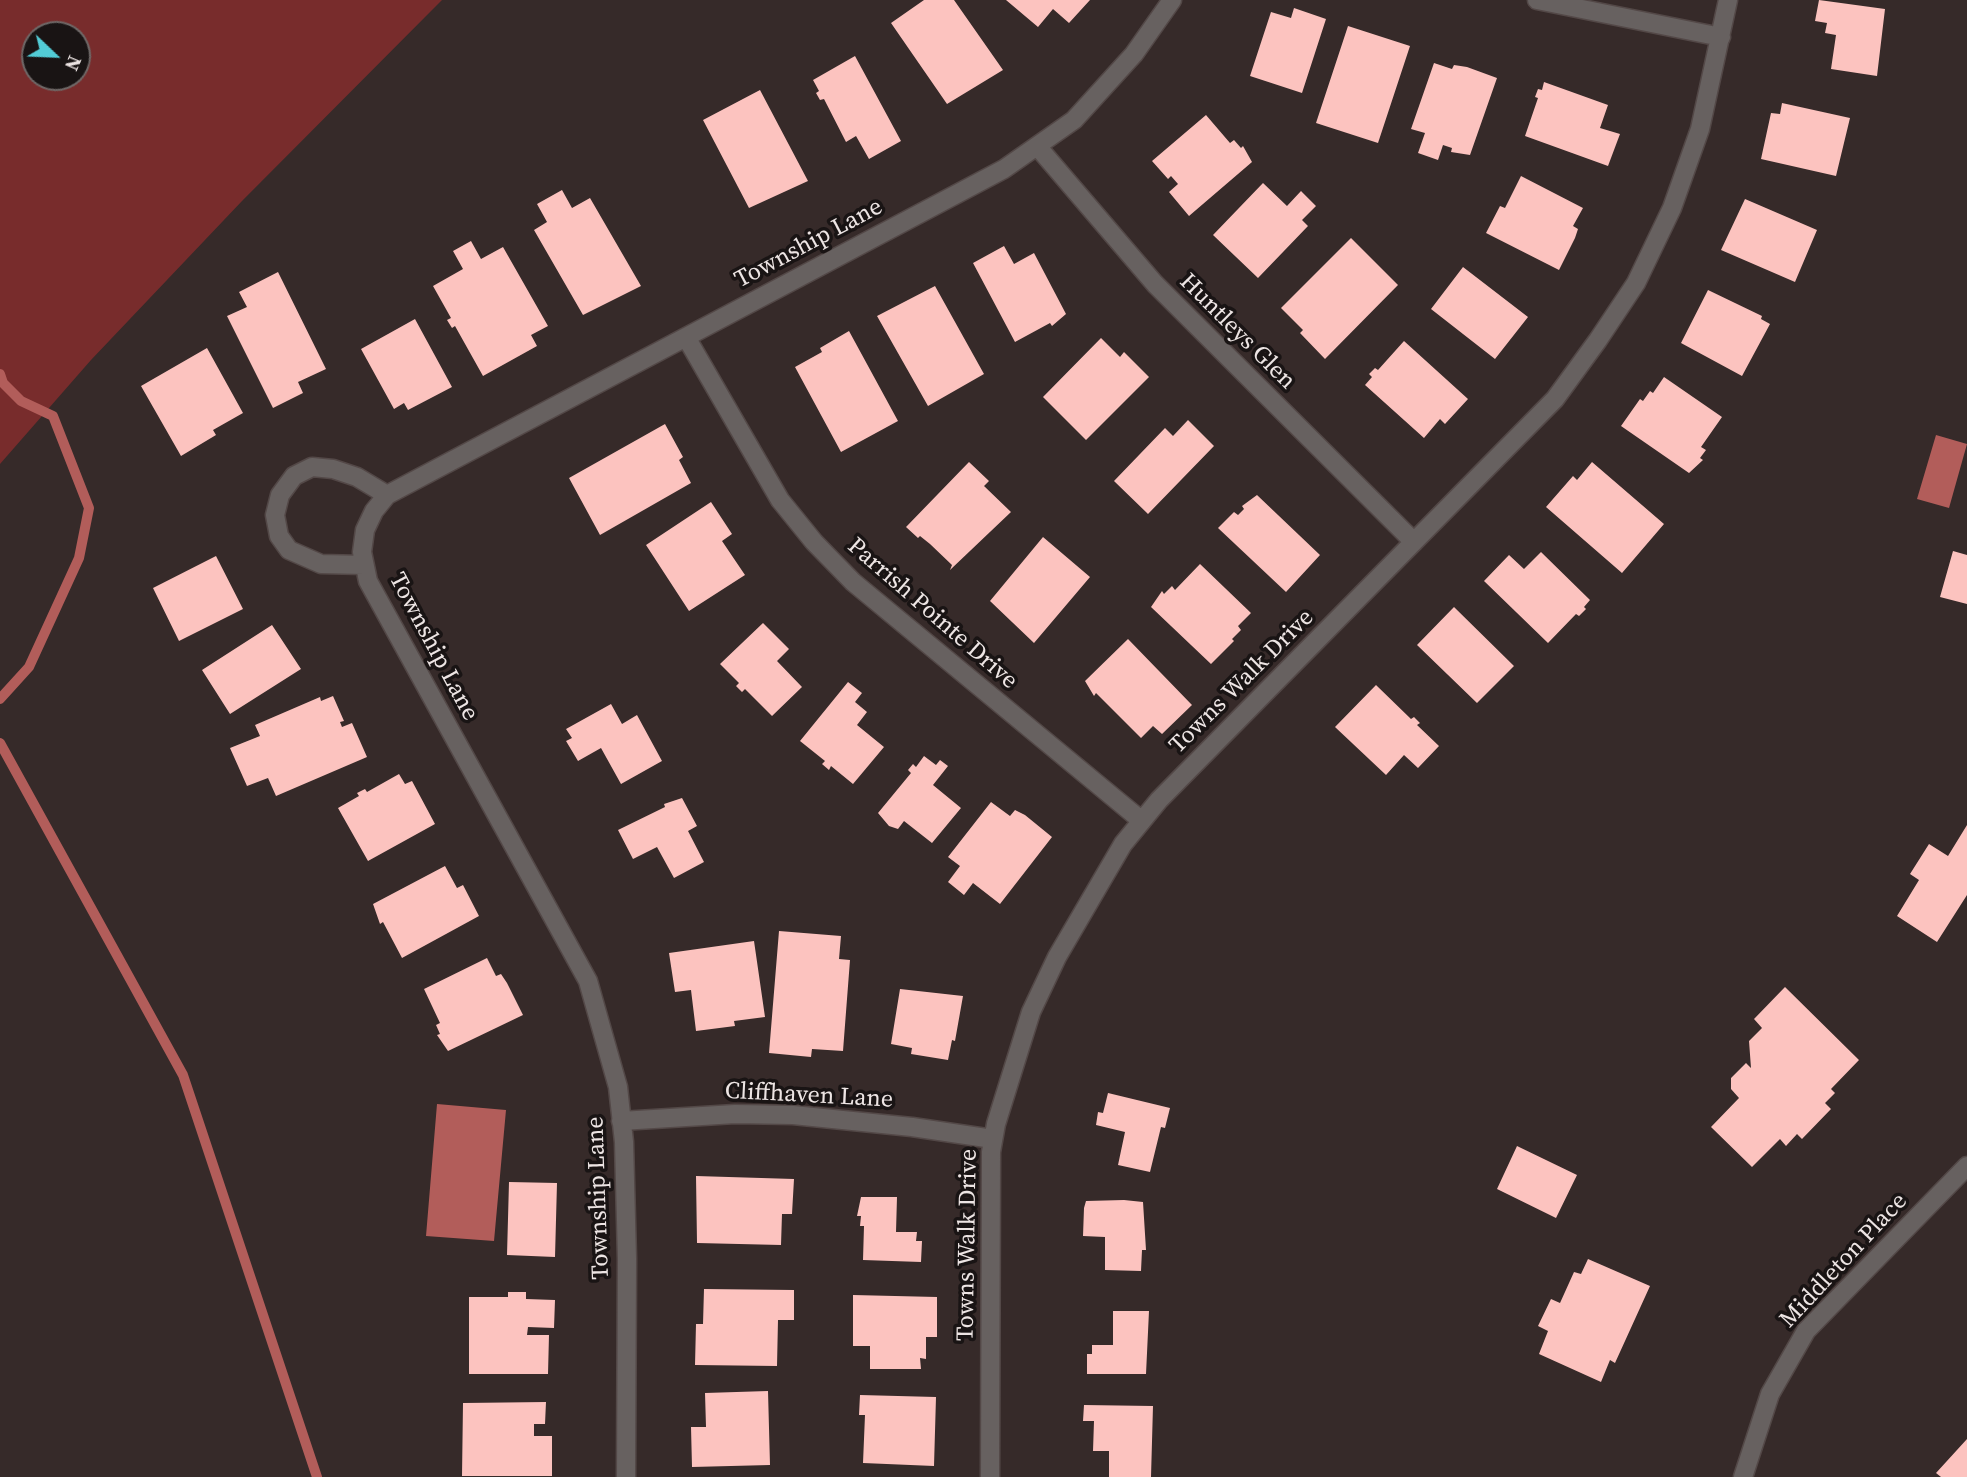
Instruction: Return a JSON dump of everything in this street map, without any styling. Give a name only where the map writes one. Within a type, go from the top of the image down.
[{"type":"street","name":"Township Lane","points":[[626,1477],[628,1259],[618,1087],[588,981],[368,581],[364,565],[365,530],[374,511],[387,495],[1004,169],[1074,120],[1100,94],[1134,54],[1172,0]]},
{"type":"street","points":[[1537,0],[1721,37]]},
{"type":"street","name":"Towns Walk Drive","points":[[990,1477],[993,1139],[1031,1012],[1057,957],[1123,844],[1142,821],[1555,399],[1636,283],[1672,208],[1700,130],[1728,0]]},
{"type":"street","name":"Huntleys Glen","points":[[1037,146],[1155,284],[1414,542]]},
{"type":"street","name":"Parrish Pointe Drive","points":[[686,337],[780,500],[814,542],[853,583],[1142,821]]},
{"type":"street","points":[[364,565],[321,564],[289,550],[279,536],[275,515],[280,495],[294,476],[312,467],[333,469],[357,477],[387,495]]},
{"type":"street","name":"Cliffhaven Lane","points":[[621,1121],[736,1114],[793,1115],[912,1127],[993,1139]]},
{"type":"street","name":"Middleton Place","points":[[1744,1477],[1770,1394],[1806,1331],[1967,1166]]},
{"type":"shaded area","points":[[0,0],[442,0],[242,201],[91,360],[0,464]]},
{"type":"shaded area","points":[[1936,435],[1967,444],[1949,508],[1917,499]]},
{"type":"shaded area","points":[[437,1104],[506,1110],[494,1241],[426,1236]]},
{"type":"building","points":[[924,0],[954,0],[1003,70],[947,104],[891,23]]},
{"type":"building","points":[[1006,0],[1090,0],[1069,23],[1053,9],[1038,27]]},
{"type":"building","points":[[1819,0],[1885,9],[1877,76],[1831,69],[1836,35],[1825,33],[1827,23],[1815,21]]},
{"type":"building","points":[[1294,8],[1326,19],[1302,93],[1250,76],[1271,12],[1291,18]]},
{"type":"building","points":[[1348,26],[1410,46],[1378,143],[1316,123]]},
{"type":"building","points":[[855,56],[901,141],[869,159],[856,136],[846,142],[824,99],[820,100],[816,93],[819,91],[813,80]]},
{"type":"building","points":[[1434,63],[1452,69],[1454,65],[1467,67],[1497,78],[1470,155],[1451,152],[1452,148],[1443,145],[1438,160],[1418,153],[1425,133],[1411,129]]},
{"type":"building","points":[[1544,82],[1608,105],[1600,128],[1620,134],[1608,166],[1525,136],[1538,98],[1535,97],[1538,89],[1542,90]]},
{"type":"building","points":[[760,90],[808,181],[749,208],[703,120]]},
{"type":"building","points":[[1782,103],[1850,118],[1836,176],[1761,159],[1771,113],[1780,114]]},
{"type":"building","points":[[1206,115],[1230,143],[1234,140],[1241,148],[1243,146],[1252,162],[1189,216],[1169,192],[1178,184],[1171,176],[1168,179],[1152,161]]},
{"type":"building","points":[[1521,176],[1583,208],[1573,226],[1578,229],[1575,238],[1559,270],[1486,233],[1500,206],[1505,208]]},
{"type":"building","points":[[1263,183],[1287,206],[1301,191],[1316,206],[1302,220],[1308,226],[1258,278],[1213,235]]},
{"type":"building","points":[[562,190],[572,208],[590,198],[641,286],[583,315],[534,230],[547,222],[537,204]]},
{"type":"building","points":[[1745,199],[1817,230],[1795,282],[1721,250]]},
{"type":"building","points":[[1351,238],[1398,285],[1325,359],[1300,333],[1303,330],[1281,308]]},
{"type":"building","points":[[471,241],[481,259],[503,247],[548,326],[531,335],[537,346],[483,376],[455,326],[452,328],[447,320],[451,318],[433,286],[463,269],[453,251]]},
{"type":"building","points":[[1004,246],[1014,264],[1034,253],[1066,314],[1052,326],[1050,323],[1015,342],[973,263]]},
{"type":"building","points":[[1463,267],[1528,317],[1495,359],[1431,309]]},
{"type":"building","points":[[278,272],[326,369],[298,382],[303,393],[273,408],[227,316],[247,307],[239,292]]},
{"type":"building","points":[[935,286],[984,374],[928,406],[877,316]]},
{"type":"building","points":[[1708,290],[1762,316],[1761,319],[1770,324],[1742,376],[1681,343]]},
{"type":"building","points":[[415,319],[452,387],[408,410],[404,403],[394,409],[361,349]]},
{"type":"building","points":[[849,331],[898,421],[841,452],[795,367],[822,352],[820,348]]},
{"type":"building","points":[[1101,338],[1120,357],[1124,352],[1149,377],[1086,440],[1043,397]]},
{"type":"building","points":[[1404,341],[1468,399],[1445,424],[1440,419],[1424,438],[1365,385],[1372,377],[1369,374],[1375,368],[1378,370]]},
{"type":"building","points":[[207,348],[243,413],[213,430],[216,435],[181,456],[141,386]]},
{"type":"building","points":[[1664,377],[1722,417],[1701,447],[1706,450],[1700,458],[1703,460],[1689,473],[1621,426],[1640,399],[1643,401],[1650,391],[1653,393]]},
{"type":"building","points":[[1188,420],[1214,446],[1148,514],[1114,481],[1165,428],[1173,436]]},
{"type":"building","points":[[665,424],[683,457],[679,460],[691,483],[600,535],[569,478]]},
{"type":"building","points":[[969,462],[989,481],[984,486],[1011,512],[950,570],[952,565],[930,544],[906,527]]},
{"type":"building","points":[[1592,462],[1664,524],[1622,573],[1546,507],[1573,476],[1577,480]]},
{"type":"building","points":[[1257,495],[1320,555],[1286,592],[1218,528],[1234,512],[1238,515],[1244,509],[1242,506]]},
{"type":"building","points":[[711,502],[732,534],[722,541],[745,575],[689,611],[646,545]]},
{"type":"building","points":[[1043,537],[1090,577],[1034,643],[990,601]]},
{"type":"building","points":[[1953,551],[1967,555],[1967,604],[1940,597]]},
{"type":"building","points":[[1541,552],[1590,600],[1584,607],[1586,609],[1579,616],[1576,614],[1548,643],[1484,581],[1509,555],[1524,569]]},
{"type":"building","points":[[216,556],[243,609],[179,641],[153,588]]},
{"type":"building","points":[[1200,564],[1251,613],[1238,626],[1241,630],[1232,639],[1234,641],[1211,664],[1151,607],[1162,591],[1164,594],[1172,586],[1175,590]]},
{"type":"building","points":[[1454,607],[1514,666],[1477,703],[1417,645]]},
{"type":"building","points":[[763,623],[789,649],[777,661],[802,687],[772,716],[745,689],[742,692],[736,686],[739,683],[720,664]]},
{"type":"building","points":[[272,625],[301,669],[230,714],[202,670]]},
{"type":"building","points":[[1128,639],[1192,705],[1162,734],[1153,726],[1141,738],[1096,693],[1094,696],[1085,681]]},
{"type":"building","points":[[848,682],[862,693],[855,702],[867,712],[857,725],[884,747],[853,784],[831,766],[829,770],[822,764],[825,761],[800,741]]},
{"type":"building","points":[[1376,685],[1411,719],[1414,717],[1420,723],[1417,725],[1439,746],[1418,768],[1404,755],[1386,775],[1335,727]]},
{"type":"building","points":[[333,696],[344,721],[340,722],[342,727],[352,723],[367,757],[276,796],[268,778],[247,786],[230,748],[260,736],[255,725],[320,697],[321,701]]},
{"type":"building","points":[[611,704],[622,724],[637,715],[662,761],[621,784],[601,748],[578,761],[566,741],[572,738],[566,729]]},
{"type":"building","points":[[924,756],[936,765],[940,760],[948,766],[933,785],[961,808],[932,843],[904,821],[898,829],[889,826],[878,813],[911,773],[908,770],[913,764],[916,767]]},
{"type":"building","points":[[399,774],[405,784],[412,781],[435,824],[368,861],[338,808],[359,796],[357,793],[365,789],[367,792]]},
{"type":"building","points":[[682,798],[697,826],[688,831],[704,862],[674,878],[657,847],[633,859],[618,830],[665,807],[664,804]]},
{"type":"building","points":[[991,802],[1010,816],[1015,810],[1025,815],[1052,837],[1000,904],[973,883],[964,895],[948,882],[960,866],[948,857]]},
{"type":"building","points":[[1967,825],[1967,895],[1937,942],[1897,916],[1919,880],[1910,874],[1929,844],[1948,856]]},
{"type":"building","points":[[445,866],[457,888],[463,885],[479,916],[402,958],[383,922],[380,924],[373,904]]},
{"type":"building","points":[[779,931],[841,936],[839,959],[850,960],[843,1051],[812,1049],[811,1057],[769,1053]]},
{"type":"building","points":[[754,941],[765,1017],[734,1021],[735,1026],[696,1031],[691,990],[675,992],[669,953]]},
{"type":"building","points":[[487,958],[496,976],[501,974],[507,983],[523,1015],[448,1051],[437,1035],[440,1034],[436,1025],[440,1023],[424,989]]},
{"type":"building","points":[[1785,987],[1859,1060],[1831,1089],[1835,1093],[1825,1103],[1831,1109],[1802,1139],[1797,1134],[1786,1146],[1780,1139],[1752,1167],[1711,1127],[1739,1098],[1731,1089],[1731,1078],[1746,1063],[1751,1068],[1749,1041],[1762,1028],[1754,1019]]},
{"type":"building","points":[[900,989],[963,996],[955,1041],[952,1040],[948,1060],[911,1054],[912,1048],[891,1044]]},
{"type":"building","points":[[1108,1093],[1170,1108],[1165,1128],[1161,1127],[1150,1172],[1118,1165],[1125,1132],[1096,1125],[1098,1112],[1103,1113]]},
{"type":"building","points":[[1517,1146],[1577,1175],[1556,1218],[1497,1189]]},
{"type":"building","points":[[696,1176],[794,1179],[792,1214],[782,1214],[781,1245],[697,1243]]},
{"type":"building","points":[[509,1182],[557,1183],[555,1257],[507,1255]]},
{"type":"building","points":[[861,1197],[897,1197],[896,1232],[917,1232],[916,1241],[922,1241],[921,1262],[863,1260],[864,1226],[860,1226],[861,1216],[857,1216]]},
{"type":"building","points":[[1086,1201],[1143,1202],[1146,1250],[1142,1250],[1141,1271],[1105,1270],[1105,1237],[1083,1236]]},
{"type":"building","points":[[1588,1259],[1650,1286],[1615,1363],[1610,1360],[1601,1382],[1539,1354],[1548,1331],[1538,1326],[1551,1299],[1560,1303],[1574,1272],[1581,1274]]},
{"type":"building","points":[[704,1289],[794,1290],[794,1320],[778,1320],[777,1366],[695,1365],[696,1324],[703,1324]]},
{"type":"building","points":[[508,1292],[526,1292],[526,1299],[555,1300],[554,1328],[528,1327],[527,1335],[549,1335],[548,1374],[469,1374],[469,1297],[508,1297]]},
{"type":"building","points":[[853,1295],[937,1297],[937,1337],[926,1337],[926,1359],[920,1358],[921,1369],[870,1369],[870,1346],[853,1346]]},
{"type":"building","points":[[1113,1311],[1149,1311],[1146,1374],[1087,1374],[1087,1354],[1092,1354],[1092,1345],[1113,1345]]},
{"type":"building","points":[[768,1391],[770,1465],[692,1467],[691,1427],[706,1427],[705,1393]]},
{"type":"building","points":[[860,1395],[936,1397],[934,1466],[863,1463],[865,1415],[859,1415]]},
{"type":"building","points":[[546,1402],[545,1424],[534,1424],[534,1436],[552,1436],[552,1476],[462,1476],[463,1403]]},
{"type":"building","points":[[1084,1405],[1153,1406],[1151,1477],[1109,1477],[1109,1451],[1093,1451],[1094,1421],[1083,1421]]},
{"type":"building","points":[[1967,1439],[1967,1477],[1941,1477],[1936,1473]]},
{"type":"waterway","points":[[0,374],[3,383],[21,401],[53,416],[89,508],[79,558],[29,667],[0,699]]},
{"type":"waterway","points":[[0,743],[183,1075],[317,1477]]}]
